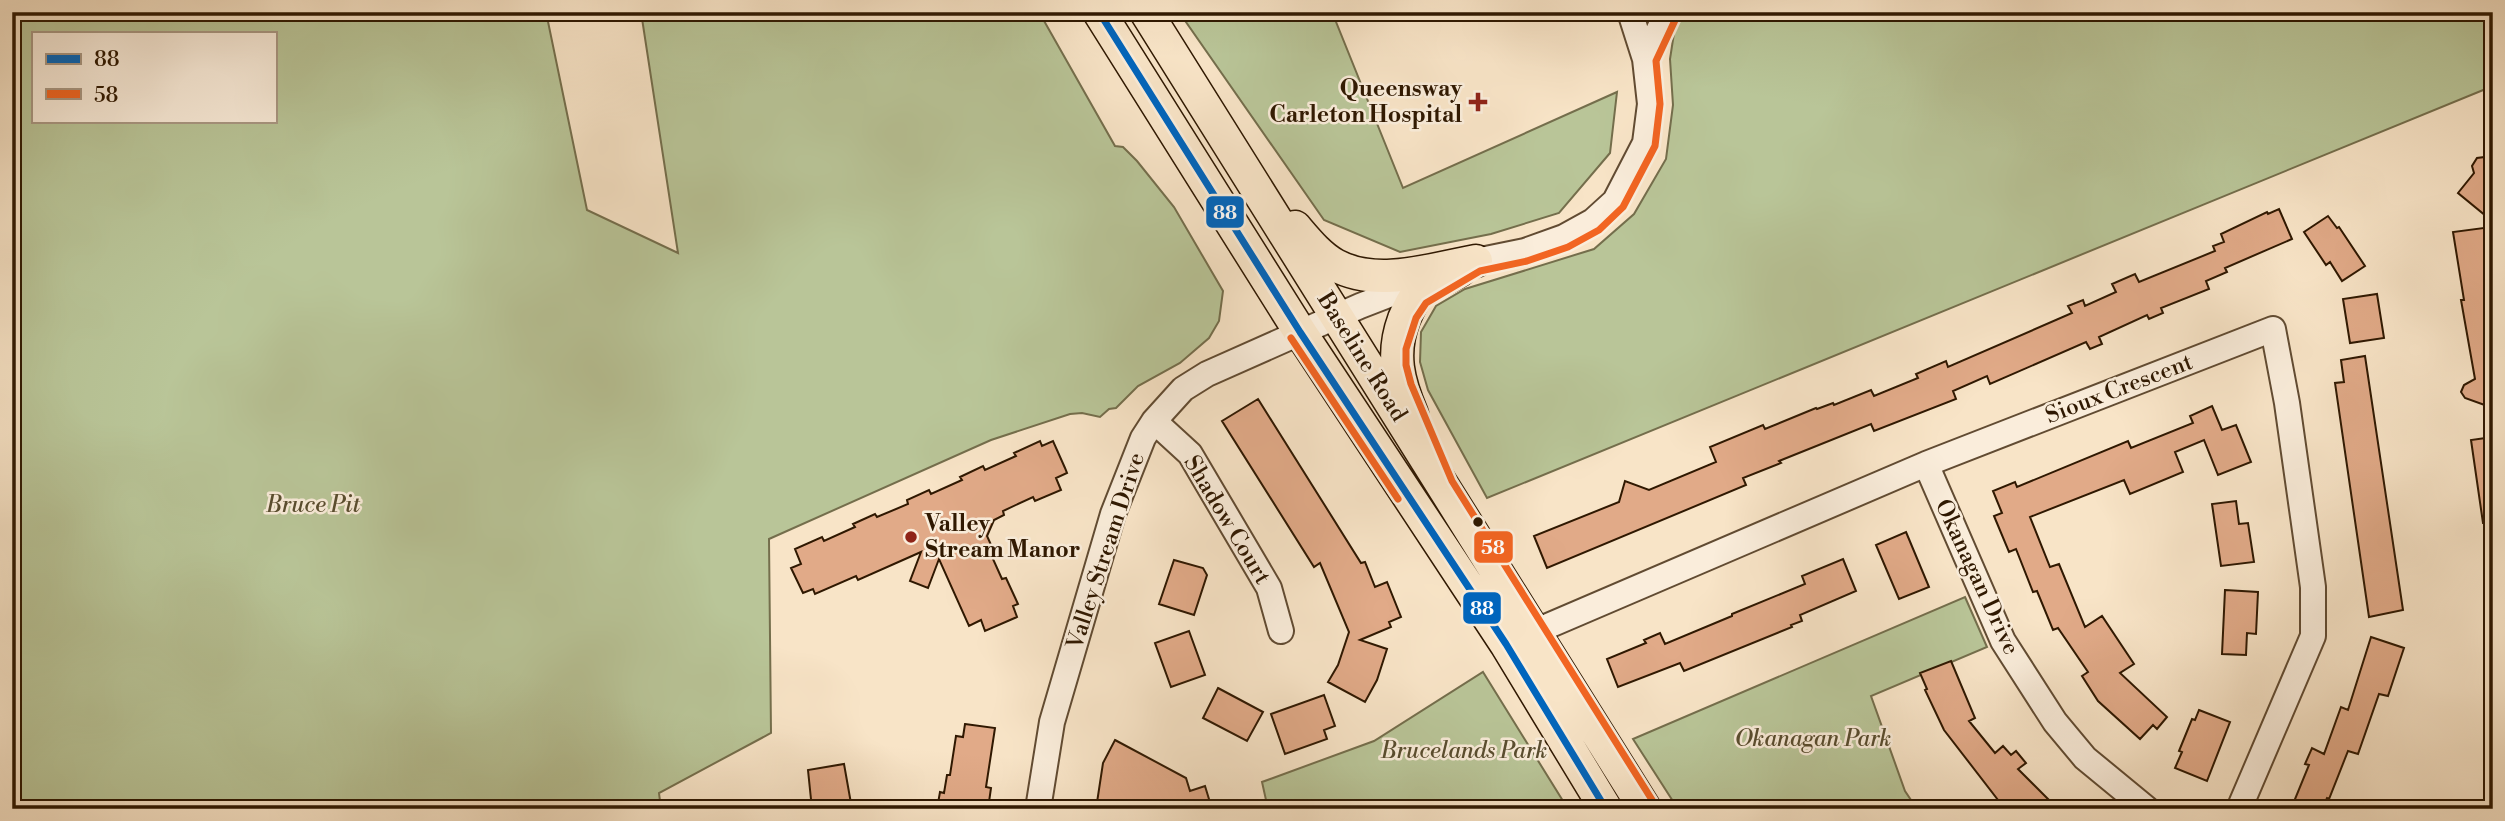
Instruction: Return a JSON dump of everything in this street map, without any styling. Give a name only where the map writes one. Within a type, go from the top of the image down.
[{"type":"main road","name":"Baseline Road","points":[[1099,12],[1300,332],[1506,644],[1606,809]]},
{"type":"main road","name":"Baseline Road","points":[[1146,12],[1645,809]]},
{"type":"main road","points":[[1236,156],[1313,248],[1335,265],[1365,276],[1383,277],[1476,261]]},
{"type":"main road","points":[[1443,486],[1401,387],[1396,366],[1398,335],[1418,295],[1476,261]]},
{"type":"street","name":"Valley Stream Drive","points":[[1038,809],[1052,722],[1113,514],[1143,438],[1154,421],[1183,389],[1207,374],[1335,316],[1476,261],[1525,251],[1564,237],[1594,221],[1615,201],[1645,143],[1650,104],[1645,59],[1630,12]]},
{"type":"street","points":[[1645,59],[1667,12]]},
{"type":"street","name":"Sioux Crescent","points":[[1506,644],[1926,464],[2273,329],[2287,403],[2313,587],[2314,636],[2239,809]]},
{"type":"street","name":"Shadow Court","points":[[1154,421],[1190,454],[1269,587],[1281,631]]},
{"type":"street","name":"Okanagan Drive","points":[[1926,464],[2010,653],[2055,722],[2085,758],[2147,809]]},
{"type":"green space","name":"Bruce Pit","points":[[12,12],[546,12],[587,210],[678,253],[641,12],[1039,12],[1115,146],[1123,147],[1137,161],[1174,207],[1223,291],[1219,321],[1209,338],[1180,363],[1138,386],[1116,408],[1109,409],[1100,417],[1082,413],[1070,414],[991,440],[769,539],[771,733],[659,793],[661,809],[12,809]]},
{"type":"green space","points":[[1179,12],[1332,12],[1403,188],[1617,92],[1610,153],[1559,213],[1491,234],[1400,252],[1324,220]]},
{"type":"green space","points":[[1687,12],[2493,12],[2493,86],[1487,498],[1428,390],[1420,362],[1421,332],[1436,306],[1465,289],[1594,249],[1634,214],[1666,159],[1673,105],[1670,59],[1674,33],[1680,19]]},
{"type":"green space","name":"Okanagan Park","points":[[1965,597],[1987,647],[1871,696],[1905,791],[1917,809],[1678,809],[1633,739]]},
{"type":"green space","name":"Brucelands Park","points":[[1483,672],[1568,809],[1268,809],[1262,782],[1374,741]]},
{"type":"building","points":[[2493,156],[2493,207],[2486,216],[2458,193],[2474,173],[2472,166],[2477,158]]},
{"type":"building","points":[[2279,209],[2292,239],[2225,268],[2227,272],[2206,281],[2209,289],[2161,308],[2163,313],[2149,319],[2147,315],[2099,337],[2102,344],[2090,349],[2086,342],[1990,384],[1987,376],[1953,391],[1956,399],[1874,431],[1871,424],[1779,461],[1781,463],[1743,478],[1746,485],[1547,568],[1534,536],[1619,502],[1625,481],[1649,490],[1716,462],[1710,447],[1763,425],[1765,429],[1871,390],[1874,396],[1918,378],[1916,374],[1946,361],[1948,367],[2072,313],[2068,306],[2083,300],[2085,306],[2116,292],[2112,284],[2135,274],[2139,282],[2215,251],[2213,246],[2224,242],[2221,234]]},
{"type":"building","points":[[2328,216],[2337,228],[2339,227],[2365,266],[2342,281],[2330,262],[2326,265],[2304,232]]},
{"type":"building","points":[[2491,227],[2493,408],[2465,398],[2461,392],[2464,385],[2475,379],[2461,300],[2464,300],[2453,232]]},
{"type":"building","points":[[2377,294],[2384,338],[2350,343],[2343,299]]},
{"type":"building","points":[[2365,356],[2403,610],[2369,617],[2335,383],[2344,382],[2341,360]]},
{"type":"building","points":[[1258,399],[1361,563],[1365,562],[1375,587],[1387,582],[1401,617],[1389,622],[1391,627],[1360,640],[1387,649],[1377,680],[1365,702],[1328,682],[1338,665],[1349,632],[1320,563],[1314,567],[1222,421]]},
{"type":"building","points":[[2212,406],[2222,430],[2236,425],[2251,462],[2218,475],[2204,440],[2175,452],[2183,472],[2130,494],[2124,480],[2030,517],[2050,567],[2059,564],[2085,627],[2102,616],[2134,664],[2120,673],[2167,717],[2157,729],[2153,725],[2140,739],[2098,701],[2082,676],[2088,672],[2058,628],[2053,630],[2037,591],[2033,592],[2016,549],[2009,552],[1994,516],[2002,513],[1993,491],[2015,482],[2017,487],[2128,441],[2131,448],[2193,423],[2190,416]]},
{"type":"building","points":[[2493,437],[2493,523],[2483,523],[2471,440]]},
{"type":"building","name":"Valley Stream Manor","points":[[1040,441],[1042,446],[1053,441],[1065,468],[1067,473],[1056,478],[1061,490],[1035,501],[1033,497],[1003,511],[1004,515],[994,520],[987,536],[992,547],[988,548],[1002,579],[1006,578],[1018,604],[1013,606],[1017,617],[985,631],[981,620],[969,626],[939,559],[928,588],[910,581],[921,552],[858,580],[856,576],[815,594],[813,589],[803,593],[791,568],[801,564],[795,549],[822,537],[824,541],[855,527],[853,524],[875,514],[877,517],[908,504],[907,500],[929,490],[931,494],[962,480],[960,477],[983,466],[985,470],[1016,456],[1014,453]]},
{"type":"building","points":[[2236,501],[2239,524],[2248,523],[2254,562],[2221,566],[2212,504]]},
{"type":"building","points":[[1906,532],[1929,587],[1899,599],[1876,545]]},
{"type":"building","points":[[1843,559],[1856,591],[1800,615],[1802,621],[1791,625],[1792,627],[1684,671],[1680,663],[1618,687],[1607,659],[1646,643],[1644,640],[1660,633],[1665,644],[1732,616],[1805,584],[1802,576]]},
{"type":"building","points":[[1174,560],[1203,568],[1207,575],[1194,615],[1159,604]]},
{"type":"building","points":[[2225,590],[2258,592],[2256,634],[2247,633],[2246,655],[2222,654]]},
{"type":"building","points":[[1189,631],[1205,675],[1171,687],[1155,643]]},
{"type":"building","points":[[2371,637],[2404,648],[2388,696],[2379,694],[2358,754],[2348,751],[2329,799],[2327,798],[2322,809],[2304,809],[2293,804],[2309,765],[2305,764],[2312,748],[2324,754],[2341,707],[2348,710]]},
{"type":"building","points":[[1951,661],[1975,718],[1969,721],[1995,753],[2003,746],[2011,755],[2016,751],[2026,763],[2018,769],[2058,809],[2005,809],[1944,730],[1920,673]]},
{"type":"building","points":[[1218,688],[1263,712],[1247,741],[1203,718]]},
{"type":"building","points":[[1324,695],[1335,726],[1324,730],[1327,739],[1285,754],[1271,714]]},
{"type":"building","points":[[2199,710],[2230,722],[2207,781],[2175,768],[2192,719],[2195,720]]},
{"type":"building","points":[[965,724],[995,728],[986,787],[991,788],[988,809],[937,809],[940,792],[944,793],[947,775],[950,775],[956,736],[963,737]]},
{"type":"building","points":[[1115,740],[1186,778],[1190,791],[1205,786],[1212,809],[1096,809],[1103,763]]},
{"type":"building","points":[[844,764],[852,809],[812,809],[808,770]]},
{"type":"transit line","name":"88","points":[[1099,12],[1300,332],[1506,644],[1606,809]]},
{"type":"transit line","name":"58","points":[[1654,803],[1452,481],[1411,384],[1406,365],[1406,349],[1416,318],[1426,303],[1480,271],[1527,261],[1568,247],[1599,230],[1623,207],[1655,146],[1660,104],[1656,61],[1677,16]]},
{"type":"transit line","name":"58","points":[[1291,338],[1398,499]]},
{"type":"place","name":"Queensway Carleton Hospital","points":[[1478,102]]},
{"type":"place","name":"Valley Stream Manor","points":[[911,537]]}]
